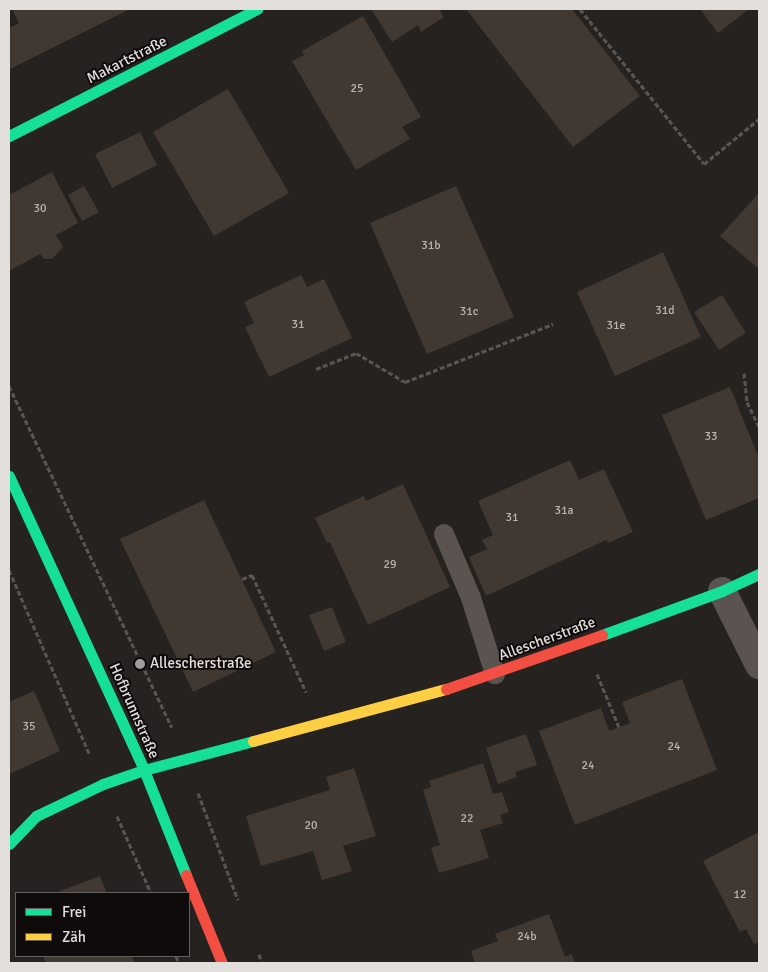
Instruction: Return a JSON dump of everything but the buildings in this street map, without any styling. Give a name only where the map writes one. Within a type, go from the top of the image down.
[{"type":"street","name":"Makartstraße","points":[[9,136],[231,24],[257,9]]},
{"type":"street","name":"Hofbrunnstraße","points":[[9,476],[144,770],[222,963]]},
{"type":"street","name":"Allescherstraße","points":[[9,844],[36,816],[103,784],[144,770],[384,707],[495,674],[722,591],[759,574]]},
{"type":"street","points":[[722,591],[759,665]]},
{"type":"lane","points":[[444,534],[471,598],[495,674]]},
{"type":"path","points":[[580,9],[704,164],[759,120]]},
{"type":"path","points":[[316,369],[356,353],[405,382],[553,324]]},
{"type":"path","points":[[744,373],[747,402],[759,427]]},
{"type":"path","points":[[9,386],[161,702],[186,759],[241,909]]},
{"type":"path","points":[[9,570],[151,892]]},
{"type":"path","points":[[242,580],[252,575],[303,686]]},
{"type":"path","points":[[584,642],[619,727]]},
{"type":"path","points":[[255,945],[262,963]]},
{"type":"traffic: fast","points":[[9,136],[257,9]]},
{"type":"traffic: fast","points":[[9,476],[144,770],[186,875]]},
{"type":"traffic: fast","points":[[602,635],[722,591],[759,574]]},
{"type":"traffic: fast","points":[[9,844],[36,816],[103,784],[144,770],[253,741]]},
{"type":"traffic: slow","points":[[253,741],[446,689]]},
{"type":"traffic: jam","points":[[446,689],[602,635]]},
{"type":"traffic: jam","points":[[186,875],[222,963]]},
{"type":"place","name":"Allescherstraße","points":[[140,664]]}]
